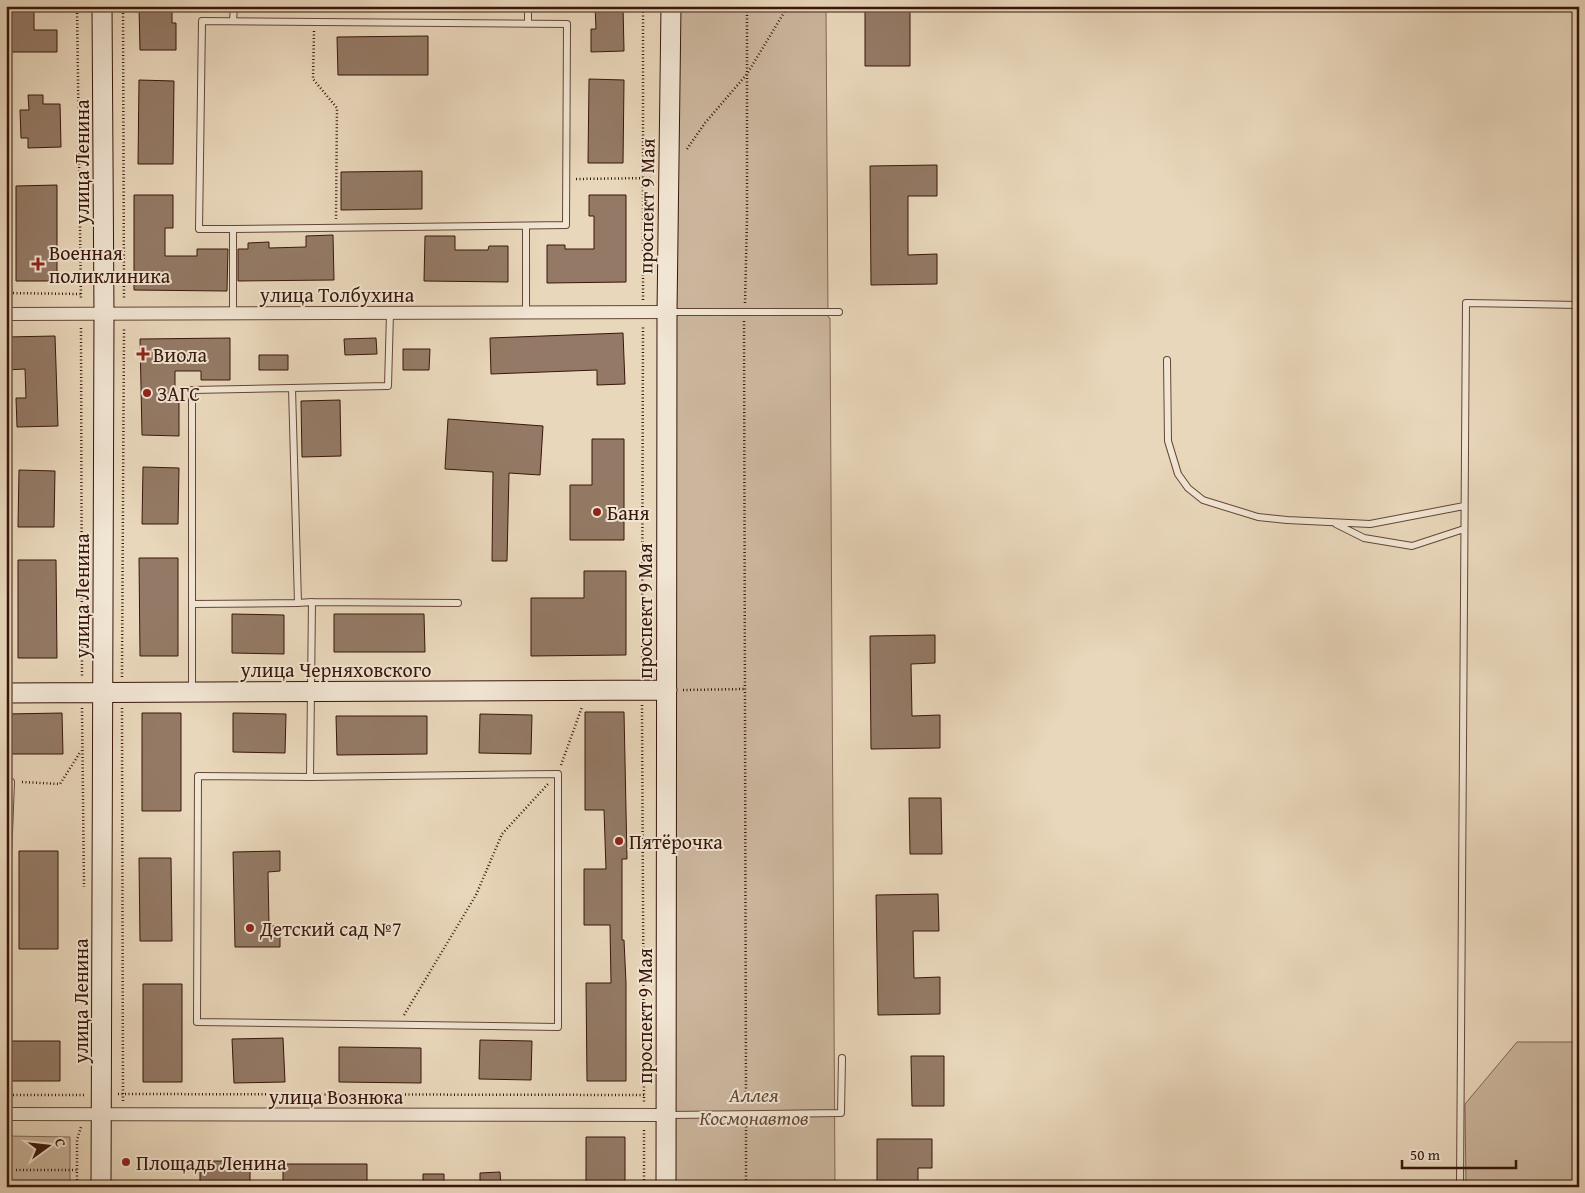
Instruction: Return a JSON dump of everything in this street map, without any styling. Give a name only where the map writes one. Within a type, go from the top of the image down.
[{"type":"street","name":"улица Ленина","points":[[102,6],[104,314],[113,693],[94,1094],[94,1114],[102,1187]]},
{"type":"street","name":"проспект 9 Мая","points":[[666,1187],[667,312],[671,6]]},
{"type":"street","name":"улица Толбухина","points":[[6,314],[667,312]]},
{"type":"street","name":"улица Черняховского","points":[[6,692],[667,690]]},
{"type":"street","name":"улица Вознюка","points":[[6,1114],[667,1115]]},
{"type":"lane","points":[[233,21],[234,6]]},
{"type":"lane","points":[[528,6],[528,24]]},
{"type":"lane","points":[[202,21],[233,21],[567,24],[566,225],[199,229],[202,21]]},
{"type":"lane","points":[[526,226],[526,313]]},
{"type":"lane","points":[[233,229],[233,314]]},
{"type":"lane","points":[[1460,1187],[1466,303],[1579,305]]},
{"type":"lane","points":[[667,312],[839,312]]},
{"type":"lane","points":[[192,692],[192,390],[388,386],[390,313]]},
{"type":"lane","points":[[1167,360],[1168,441],[1178,474],[1188,488],[1204,500],[1241,513],[1287,520],[1370,524],[1464,506]]},
{"type":"lane","points":[[292,388],[298,603]]},
{"type":"lane","points":[[1333,522],[1364,538],[1412,546],[1464,529]]},
{"type":"lane","points":[[192,604],[312,602],[458,603]]},
{"type":"lane","points":[[310,777],[312,602]]},
{"type":"lane","points":[[558,774],[558,1027],[197,1022],[198,776],[310,777],[558,774]]},
{"type":"lane","points":[[6,909],[8,782]]},
{"type":"lane","points":[[667,1115],[841,1113],[842,1058]]},
{"type":"path","points":[[77,6],[81,294],[84,888]]},
{"type":"path","points":[[122,1114],[124,1094],[113,693],[124,314],[123,6]]},
{"type":"path","points":[[643,6],[642,691],[644,1187]]},
{"type":"path","points":[[746,1187],[744,312],[747,6]]},
{"type":"path","points":[[684,153],[705,123],[747,74],[788,6]]},
{"type":"path","points":[[314,22],[313,79],[337,108],[336,228]]},
{"type":"path","points":[[566,179],[668,176]]},
{"type":"path","points":[[6,294],[81,294]]},
{"type":"path","points":[[667,690],[746,689]]},
{"type":"path","points":[[398,1025],[476,896],[502,834],[558,774],[588,691]]},
{"type":"path","points":[[8,782],[60,784],[82,750]]},
{"type":"path","points":[[77,1187],[77,1140],[94,1114],[94,1094]]},
{"type":"path","points":[[6,1095],[644,1095]]},
{"type":"path","points":[[16,1170],[77,1170]]},
{"type":"green space","name":"Аллея Космонавтов","points":[[673,6],[826,6],[828,317],[830,318],[835,1187],[673,1187]]},
{"type":"green space","points":[[1517,1042],[1579,1042],[1579,1187],[1466,1187],[1465,1104]]},
{"type":"green space","points":[[6,1136],[70,1137],[70,1187],[6,1187]]},
{"type":"building","points":[[6,6],[34,6],[34,30],[57,30],[57,52],[6,52]]},
{"type":"building","points":[[139,6],[172,6],[172,23],[176,23],[176,50],[140,50]]},
{"type":"building","points":[[595,6],[623,6],[624,51],[591,52],[591,29],[596,29]]},
{"type":"building","points":[[865,6],[910,6],[910,66],[865,66]]},
{"type":"building","points":[[428,36],[428,75],[338,75],[337,37]]},
{"type":"building","points":[[589,79],[624,80],[623,163],[588,163]]},
{"type":"building","points":[[139,80],[174,81],[173,164],[138,164]]},
{"type":"building","points":[[28,95],[43,95],[43,104],[60,104],[61,147],[28,148],[28,138],[21,138],[20,110],[29,110]]},
{"type":"building","points":[[937,165],[937,196],[908,196],[908,255],[937,254],[937,284],[871,285],[870,166]]},
{"type":"building","points":[[422,171],[422,209],[341,210],[341,172]]},
{"type":"building","points":[[57,185],[57,281],[16,281],[16,186]]},
{"type":"building","points":[[134,195],[173,195],[173,228],[165,228],[165,256],[197,256],[197,249],[228,249],[227,291],[134,290]]},
{"type":"building","points":[[589,195],[626,195],[626,282],[547,283],[547,245],[565,245],[565,249],[594,249],[594,216],[589,216]]},
{"type":"building","points":[[333,235],[334,280],[238,281],[238,249],[248,249],[248,243],[269,242],[269,248],[306,247],[306,236]]},
{"type":"building","points":[[425,236],[455,236],[455,250],[488,250],[489,246],[508,246],[508,282],[424,281]]},
{"type":"building","points":[[623,333],[625,384],[597,385],[597,370],[491,374],[490,338]]},
{"type":"building","points":[[55,336],[58,426],[17,427],[16,398],[26,398],[25,369],[6,370],[6,337]]},
{"type":"building","points":[[230,338],[230,380],[201,380],[201,371],[175,371],[175,402],[179,402],[179,436],[142,435],[140,339]]},
{"type":"building","points":[[376,338],[377,354],[345,355],[344,339]]},
{"type":"building","points":[[403,349],[430,349],[429,370],[403,370]]},
{"type":"building","points":[[259,355],[288,355],[288,370],[259,370]]},
{"type":"building","points":[[340,400],[341,456],[302,457],[301,401]]},
{"type":"building","points":[[448,419],[543,426],[540,475],[509,473],[507,561],[492,561],[493,472],[445,469]]},
{"type":"building","name":"Баня","points":[[592,439],[624,439],[624,540],[570,540],[570,485],[592,485]]},
{"type":"building","points":[[143,467],[179,468],[178,524],[142,524]]},
{"type":"building","points":[[19,470],[55,471],[54,527],[18,527]]},
{"type":"building","points":[[139,558],[178,558],[178,656],[140,656]]},
{"type":"building","points":[[18,560],[56,560],[57,658],[18,658]]},
{"type":"building","points":[[584,571],[626,571],[626,655],[531,656],[531,598],[584,598]]},
{"type":"building","points":[[232,614],[284,615],[284,654],[232,653]]},
{"type":"building","points":[[334,614],[424,614],[425,652],[334,652]]},
{"type":"building","points":[[935,635],[935,663],[911,664],[912,716],[940,715],[940,748],[871,749],[870,636]]},
{"type":"building","points":[[585,712],[624,712],[627,859],[622,859],[622,940],[624,940],[626,983],[626,1081],[587,1081],[586,983],[611,983],[610,925],[584,925],[584,869],[606,869],[604,810],[585,810]]},
{"type":"building","points":[[62,713],[63,754],[6,754],[6,714]]},
{"type":"building","points":[[142,713],[181,713],[181,811],[142,811]]},
{"type":"building","points":[[233,713],[286,714],[285,753],[233,752]]},
{"type":"building","points":[[480,714],[532,715],[531,754],[479,753]]},
{"type":"building","points":[[336,716],[427,716],[427,754],[337,755]]},
{"type":"building","points":[[909,798],[941,798],[942,854],[910,854]]},
{"type":"building","points":[[19,851],[58,851],[58,949],[19,949]]},
{"type":"building","points":[[280,851],[280,871],[268,872],[269,926],[280,926],[280,947],[235,947],[233,852]]},
{"type":"building","points":[[139,858],[171,858],[172,941],[140,941]]},
{"type":"building","points":[[938,894],[939,931],[913,931],[914,978],[940,977],[940,1014],[878,1015],[876,895]]},
{"type":"building","points":[[143,984],[182,984],[182,1082],[143,1082]]},
{"type":"building","points":[[283,1038],[285,1082],[234,1083],[232,1039]]},
{"type":"building","points":[[480,1040],[532,1041],[531,1080],[479,1079]]},
{"type":"building","points":[[6,1041],[60,1041],[60,1081],[6,1081]]},
{"type":"building","points":[[339,1047],[421,1048],[421,1083],[339,1082]]},
{"type":"building","points":[[911,1056],[944,1056],[944,1106],[912,1106]]},
{"type":"building","points":[[586,1137],[625,1137],[625,1187],[586,1187]]},
{"type":"building","points":[[877,1139],[932,1139],[932,1168],[918,1168],[918,1187],[877,1187]]},
{"type":"building","points":[[200,1161],[250,1161],[250,1187],[200,1187]]},
{"type":"building","points":[[283,1164],[367,1164],[367,1187],[283,1187]]},
{"type":"building","points":[[500,1172],[501,1187],[480,1187],[480,1173]]},
{"type":"building","points":[[423,1174],[444,1174],[444,1187],[423,1187]]},
{"type":"place","name":"Военная поликлиника","points":[[38,264]]},
{"type":"place","name":"Виола","points":[[143,354]]},
{"type":"place","name":"ЗАГС","points":[[147,393]]},
{"type":"place","name":"Баня","points":[[597,512]]},
{"type":"place","name":"Пятёрочка","points":[[619,841]]},
{"type":"place","name":"Детский сад №7","points":[[250,928]]},
{"type":"place","name":"Площадь Ленина","points":[[126,1162]]}]
